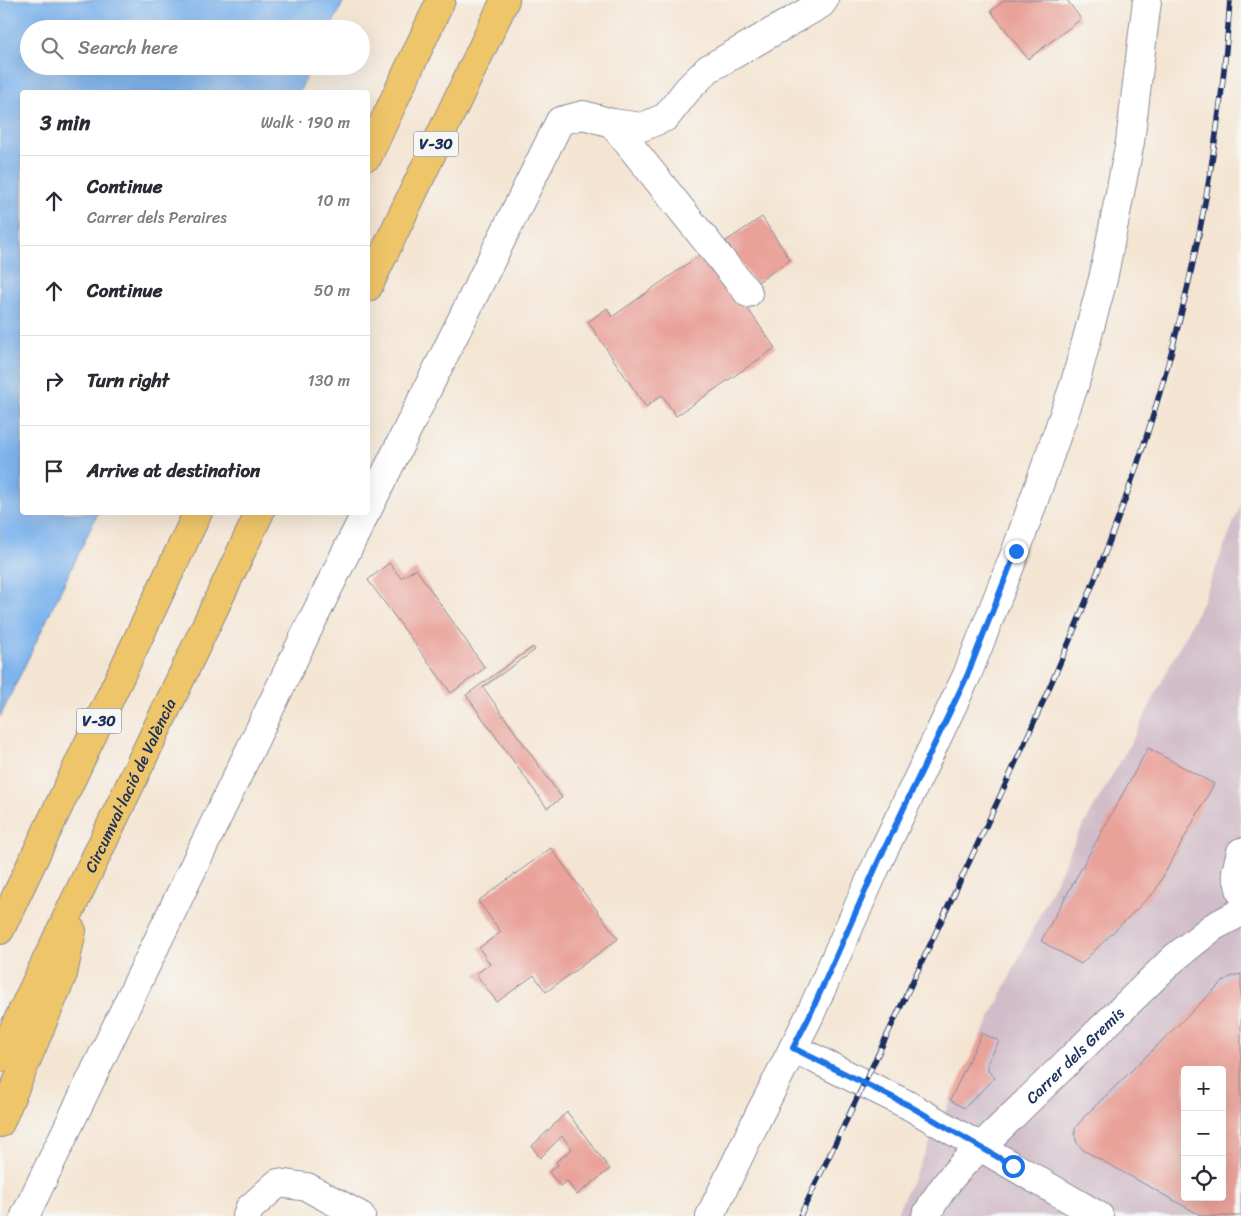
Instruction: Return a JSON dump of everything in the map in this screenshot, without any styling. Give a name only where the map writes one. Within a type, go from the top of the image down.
[{"type":"highway","points":[[370,152],[442,0]]},
{"type":"highway","name":"V-30","points":[[370,283],[505,0]]},
{"type":"highway","name":"V-30","points":[[0,930],[197,515]]},
{"type":"highway","name":"Circumval·lació de València","points":[[0,1058],[259,515]]},
{"type":"highway","points":[[0,1123],[64,974],[80,890]]},
{"type":"street","points":[[370,505],[560,121],[583,115],[612,123],[642,126],[666,117],[688,89],[708,69],[821,4],[824,0]]},
{"type":"street","points":[[710,1216],[809,1017],[879,860],[967,676],[1016,551],[1075,383],[1103,279],[1130,142],[1147,0]]},
{"type":"street","points":[[612,123],[748,293]]},
{"type":"street","points":[[25,1216],[365,515]]},
{"type":"street","points":[[1241,852],[1236,872],[1241,892]]},
{"type":"street","name":"Carrer dels Gremis","points":[[926,1216],[932,1203],[946,1183],[963,1164],[1173,960],[1213,927],[1241,912]]},
{"type":"street","points":[[793,1048],[908,1105],[1100,1216]]},
{"type":"street","points":[[247,1216],[249,1209],[278,1183],[307,1187],[361,1216]]},
{"type":"shaded area","points":[[1241,504],[1241,1216],[895,1216],[1078,835],[1132,741],[1204,598]]},
{"type":"water","points":[[0,0],[344,0],[334,20],[20,20],[20,75],[308,75],[300,90],[20,90],[20,515],[97,515],[0,717]]},
{"type":"building","points":[[1005,0],[1067,0],[1081,19],[1028,59],[991,11]]},
{"type":"building","points":[[762,217],[790,260],[755,284],[726,241]]},
{"type":"building","points":[[700,255],[712,272],[719,267],[775,348],[676,416],[662,395],[646,407],[588,322],[607,308],[612,317]]},
{"type":"building","points":[[389,563],[401,578],[416,569],[485,668],[451,693],[368,580]]},
{"type":"building","points":[[533,647],[535,650],[483,687],[562,798],[547,808],[466,695]]},
{"type":"building","points":[[1148,748],[1214,784],[1155,891],[1081,964],[1041,941]]},
{"type":"building","points":[[551,848],[618,939],[546,992],[534,975],[497,1002],[476,974],[490,964],[479,948],[501,932],[478,901]]},
{"type":"building","points":[[1241,974],[1241,1216],[1202,1216],[1083,1150],[1077,1143],[1075,1136],[1075,1128],[1084,1117],[1220,984],[1230,977]]},
{"type":"building","points":[[982,1033],[999,1041],[988,1062],[988,1071],[995,1078],[964,1108],[950,1100]]},
{"type":"building","points":[[567,1112],[610,1169],[577,1195],[567,1181],[560,1186],[549,1172],[558,1165],[556,1162],[572,1149],[562,1136],[540,1158],[532,1146]]},
{"type":"railway","points":[[800,1216],[898,1014],[1028,735],[1080,616],[1122,507],[1146,437],[1186,294],[1214,148],[1224,74],[1230,0]]},
{"type":"route","points":[[1013,1166],[908,1105],[793,1048],[809,1017],[879,860],[967,676],[1016,551]]}]
